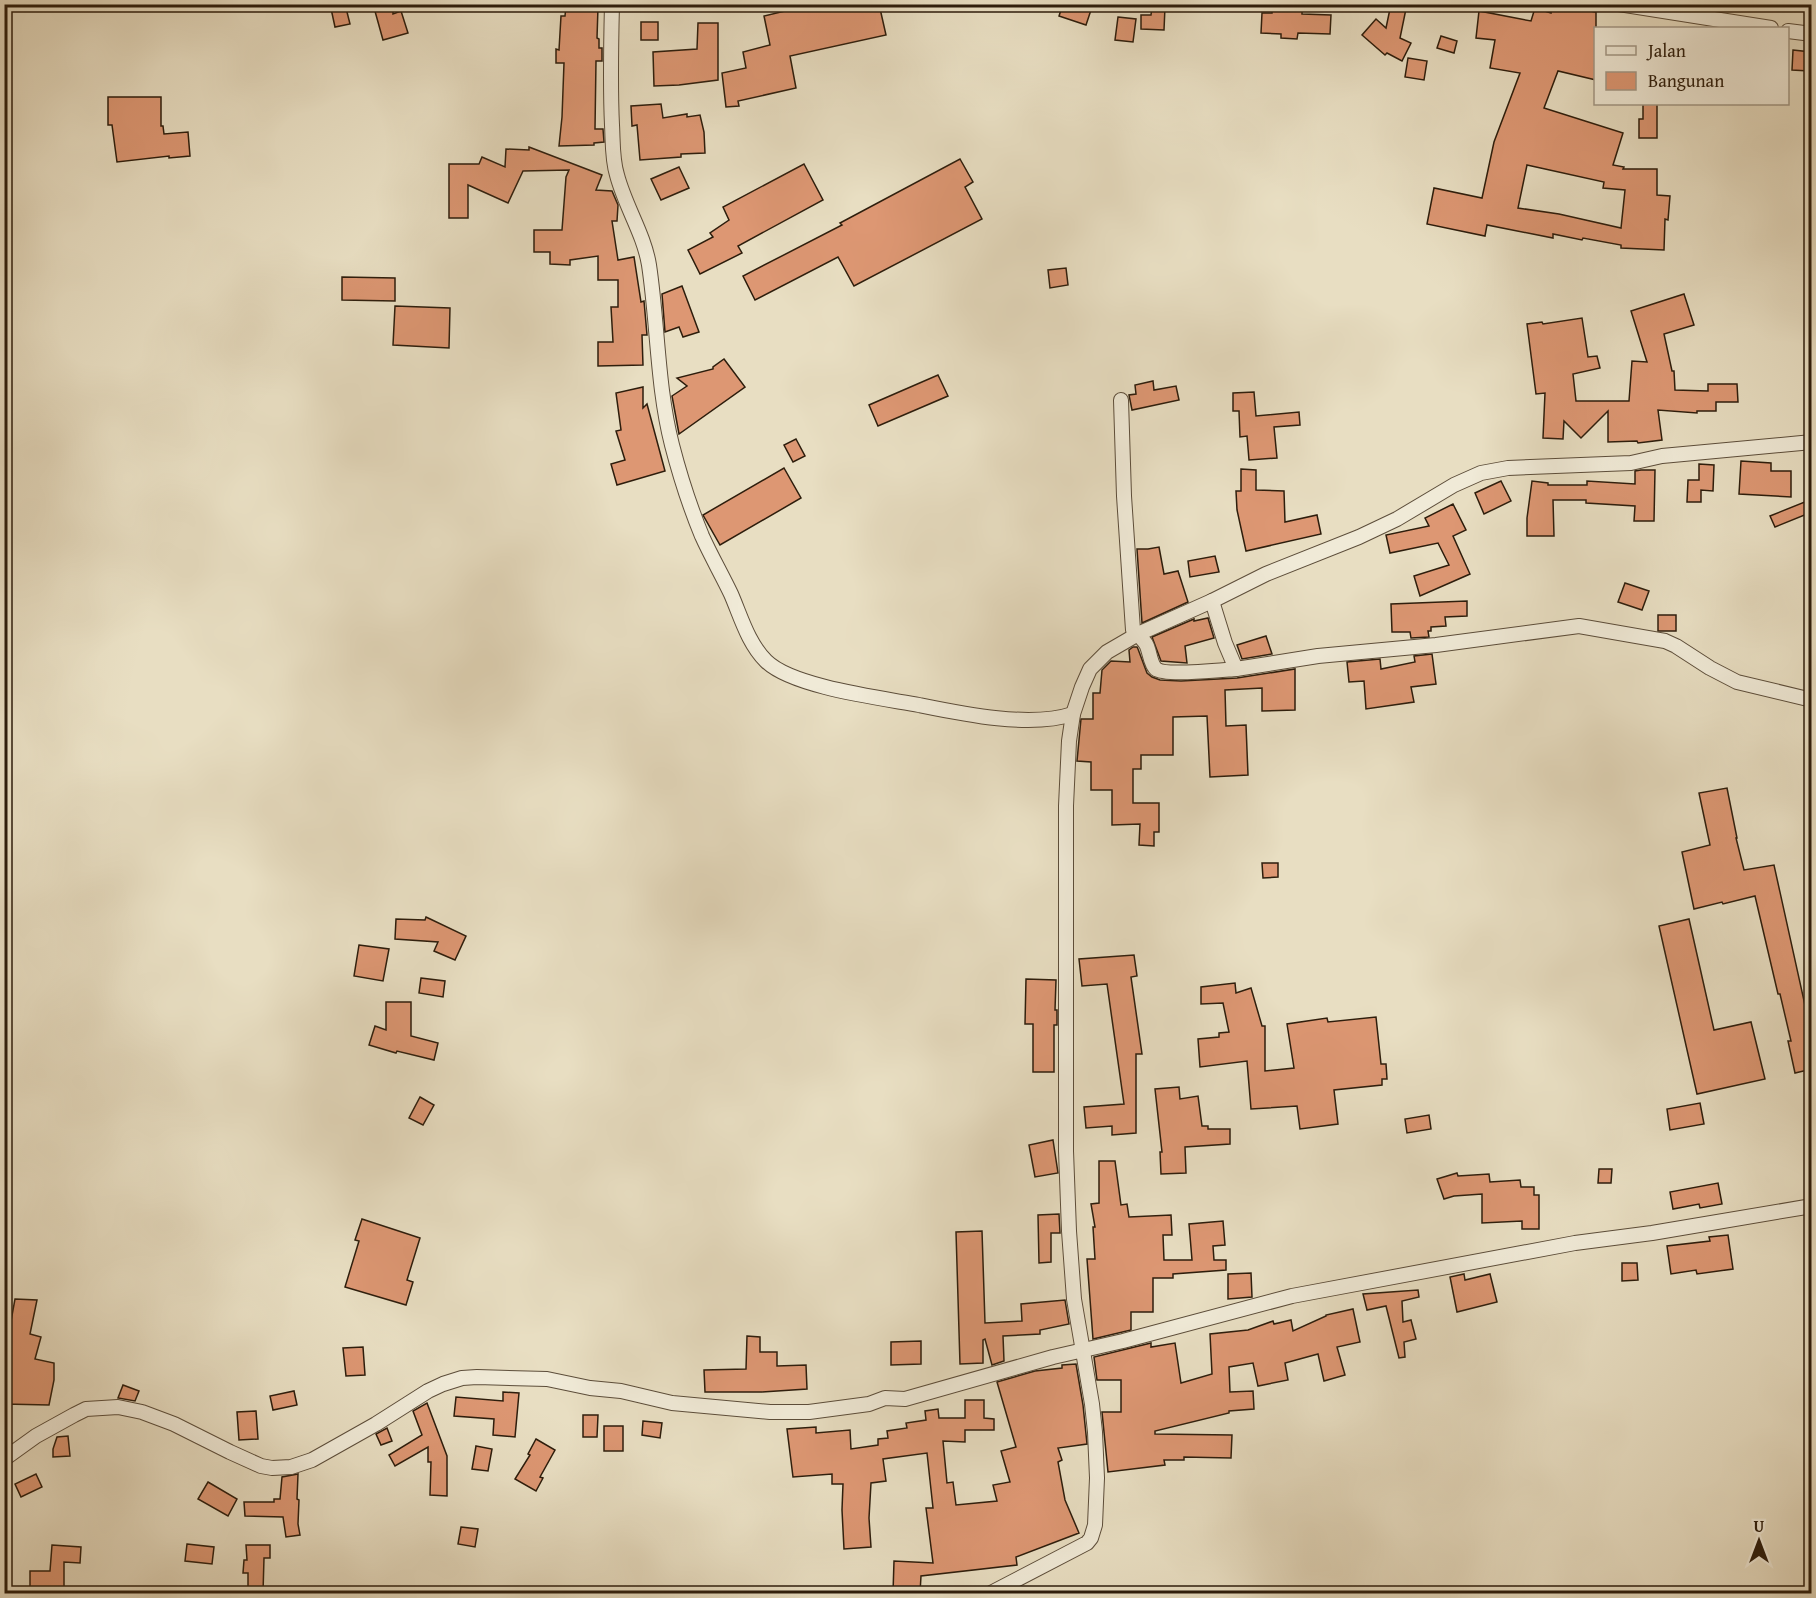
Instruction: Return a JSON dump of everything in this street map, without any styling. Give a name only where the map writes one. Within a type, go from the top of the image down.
[{"type":"street","points":[[612,4],[610,94],[614,162],[649,263],[659,372],[672,444],[684,487],[703,538],[758,652],[772,667],[801,681],[947,711],[1041,719],[1073,714]]},
{"type":"street","points":[[1619,4],[1764,27]]},
{"type":"street","points":[[1789,31],[1812,34]]},
{"type":"street","points":[[1121,400],[1132,628],[1147,647],[1153,665],[1162,672],[1236,669],[1318,656],[1436,645],[1579,626],[1665,641],[1737,682],[1812,700]]},
{"type":"street","points":[[989,1593],[1087,1543],[1094,1532],[1096,1520],[1095,1432],[1074,1299],[1066,1151],[1066,806],[1069,741],[1073,714],[1090,669],[1107,652],[1138,634],[1266,574],[1359,537],[1397,519],[1454,485],[1481,472],[1518,467],[1631,463],[1662,456],[1812,442]]},
{"type":"street","points":[[1212,601],[1236,669]]},
{"type":"street","points":[[4,1459],[52,1426],[87,1409],[118,1407],[142,1412],[174,1424],[261,1466],[281,1468],[300,1465],[376,1424],[428,1391],[462,1378],[490,1376],[547,1379],[590,1388],[621,1391],[672,1403],[770,1412],[809,1412],[868,1404],[885,1398],[905,1399],[1083,1349],[1123,1341],[1274,1301],[1575,1244],[1812,1206]]},
{"type":"building","points":[[330,4],[345,4],[350,24],[335,27]]},
{"type":"building","points":[[373,4],[393,4],[393,14],[401,11],[408,33],[383,40]]},
{"type":"building","points":[[801,4],[879,4],[886,35],[790,56],[796,88],[738,101],[739,106],[726,107],[722,73],[746,68],[743,52],[770,45],[764,16],[802,7]]},
{"type":"building","points":[[1063,4],[1093,4],[1086,25],[1059,16]]},
{"type":"building","points":[[1289,4],[1302,4],[1302,14],[1331,15],[1330,34],[1298,33],[1297,39],[1281,38],[1281,34],[1261,33],[1262,13],[1272,13],[1272,8],[1289,9]]},
{"type":"building","points":[[1391,4],[1407,4],[1400,38],[1411,43],[1402,61],[1387,53],[1385,55],[1362,35],[1376,19],[1386,28]]},
{"type":"building","points":[[1552,5],[1596,12],[1594,80],[1558,71],[1544,108],[1623,133],[1613,165],[1624,167],[1623,169],[1657,169],[1657,195],[1670,196],[1668,220],[1665,219],[1664,250],[1621,248],[1621,245],[1583,238],[1582,240],[1553,234],[1553,238],[1487,225],[1485,236],[1427,224],[1434,188],[1482,198],[1494,142],[1520,73],[1490,68],[1495,40],[1476,38],[1479,11],[1531,21],[1535,8],[1551,13]],"holes":[[[1527,165],[1604,182],[1603,188],[1625,190],[1621,228],[1559,214],[1518,208]]]},
{"type":"building","points":[[566,6],[598,7],[597,38],[599,48],[602,48],[602,61],[596,61],[595,129],[603,129],[604,142],[594,143],[594,145],[559,146],[564,63],[556,63],[556,49],[559,50],[561,16],[565,16]]},
{"type":"building","points":[[1152,7],[1165,7],[1164,30],[1141,29],[1141,15],[1151,15]]},
{"type":"building","points":[[1118,17],[1136,19],[1133,42],[1115,40]]},
{"type":"building","points":[[641,22],[658,22],[658,40],[641,40]]},
{"type":"building","points":[[698,23],[718,23],[718,80],[654,86],[653,52],[697,49]]},
{"type":"building","points":[[1441,36],[1457,41],[1454,53],[1437,48]]},
{"type":"building","points":[[1793,50],[1811,52],[1809,71],[1792,70]]},
{"type":"building","points":[[1408,58],[1427,61],[1424,80],[1405,77]]},
{"type":"building","points":[[108,97],[161,97],[161,126],[163,126],[164,134],[188,132],[190,156],[117,162],[112,125],[108,125]]},
{"type":"building","points":[[661,104],[663,118],[687,114],[687,117],[700,115],[705,153],[640,160],[637,125],[632,126],[631,106]]},
{"type":"building","points":[[1643,105],[1657,105],[1657,138],[1639,138],[1639,119],[1643,119]]},
{"type":"building","points":[[529,147],[602,175],[596,190],[612,191],[618,205],[617,221],[612,221],[618,260],[634,257],[641,302],[644,301],[647,335],[642,335],[643,365],[598,366],[598,342],[613,342],[611,307],[618,307],[618,280],[598,280],[598,256],[570,260],[570,265],[550,264],[550,252],[534,252],[534,230],[562,230],[566,177],[569,170],[523,171],[508,203],[468,185],[468,218],[449,218],[449,164],[479,164],[482,157],[505,167],[506,149],[529,150]]},
{"type":"building","points":[[960,159],[973,182],[965,187],[982,219],[854,286],[838,257],[755,300],[743,276],[842,225],[840,223]]},
{"type":"building","points":[[804,164],[823,200],[738,246],[742,253],[700,274],[688,250],[713,237],[710,233],[729,220],[723,207]]},
{"type":"building","points":[[679,167],[689,188],[661,200],[651,179]]},
{"type":"building","points":[[1066,268],[1068,285],[1050,288],[1048,270]]},
{"type":"building","points":[[342,277],[395,278],[395,301],[342,300]]},
{"type":"building","points":[[682,286],[699,332],[683,337],[679,327],[665,332],[662,294]]},
{"type":"building","points":[[1684,294],[1694,325],[1664,334],[1672,371],[1674,371],[1675,390],[1708,391],[1708,384],[1737,384],[1738,402],[1716,402],[1716,411],[1697,411],[1697,413],[1658,410],[1662,440],[1638,443],[1637,441],[1608,442],[1608,411],[1581,438],[1564,421],[1563,439],[1543,438],[1545,393],[1536,394],[1527,324],[1582,318],[1588,357],[1597,356],[1600,368],[1573,374],[1576,401],[1629,401],[1632,361],[1647,362],[1631,311]]},
{"type":"building","points":[[395,306],[450,308],[449,348],[393,345]]},
{"type":"building","points":[[724,359],[745,387],[679,434],[672,396],[687,386],[677,378],[713,369]]},
{"type":"building","points":[[938,375],[948,396],[878,426],[869,405]]},
{"type":"building","points":[[1153,381],[1154,390],[1176,386],[1179,400],[1132,410],[1129,395],[1136,394],[1135,385]]},
{"type":"building","points":[[643,387],[643,408],[647,404],[665,471],[617,485],[611,464],[625,460],[616,431],[621,430],[616,393]]},
{"type":"building","points":[[1254,392],[1256,416],[1299,412],[1300,425],[1274,427],[1277,458],[1249,460],[1247,436],[1240,437],[1239,411],[1233,411],[1233,393]]},
{"type":"building","points":[[796,439],[805,456],[793,462],[784,445]]},
{"type":"building","points":[[1741,461],[1771,463],[1771,471],[1791,471],[1791,497],[1739,494]]},
{"type":"building","points":[[1699,464],[1714,465],[1713,491],[1701,490],[1701,502],[1687,502],[1688,480],[1699,480]]},
{"type":"building","points":[[784,468],[801,498],[720,545],[703,515]]},
{"type":"building","points":[[1241,469],[1256,470],[1256,490],[1284,491],[1285,522],[1317,515],[1321,534],[1246,551],[1237,510],[1236,491],[1241,491]]},
{"type":"building","points":[[1655,470],[1654,521],[1634,521],[1635,506],[1586,503],[1586,500],[1553,500],[1554,536],[1527,536],[1532,481],[1548,483],[1548,485],[1587,485],[1587,481],[1635,484],[1635,471]]},
{"type":"building","points":[[1501,481],[1511,501],[1484,514],[1475,493]]},
{"type":"building","points":[[1812,499],[1812,512],[1775,527],[1770,516]]},
{"type":"building","points":[[1453,504],[1466,530],[1453,536],[1470,574],[1420,596],[1414,576],[1449,565],[1438,543],[1390,553],[1386,535],[1429,526],[1425,518]]},
{"type":"building","points":[[1159,547],[1164,574],[1178,571],[1188,602],[1142,623],[1137,549]]},
{"type":"building","points":[[1215,556],[1219,572],[1190,577],[1188,561]]},
{"type":"building","points":[[1625,583],[1649,591],[1642,610],[1618,602]]},
{"type":"building","points":[[1467,601],[1467,616],[1445,617],[1446,626],[1431,627],[1431,631],[1428,631],[1429,637],[1411,638],[1410,632],[1392,632],[1391,604]]},
{"type":"building","points":[[1658,615],[1676,615],[1676,631],[1658,631]]},
{"type":"building","points":[[1208,618],[1214,638],[1185,646],[1187,663],[1161,661],[1152,637],[1194,619],[1194,621]]},
{"type":"building","points":[[1266,636],[1272,654],[1242,659],[1237,645]]},
{"type":"building","points":[[1137,647],[1147,673],[1160,680],[1237,678],[1295,669],[1295,710],[1262,711],[1262,688],[1225,690],[1226,726],[1246,725],[1248,775],[1210,777],[1207,716],[1173,717],[1173,755],[1141,755],[1141,769],[1133,769],[1133,803],[1159,803],[1159,832],[1154,832],[1154,846],[1139,845],[1140,824],[1112,825],[1112,790],[1091,790],[1091,762],[1077,761],[1081,719],[1093,719],[1093,693],[1100,693],[1102,670],[1111,661],[1130,662],[1129,650]]},
{"type":"building","points":[[1432,654],[1436,684],[1411,687],[1414,702],[1366,709],[1364,681],[1349,682],[1347,662],[1380,659],[1381,669],[1415,662],[1414,656]]},
{"type":"building","points":[[1727,788],[1744,870],[1774,865],[1812,1037],[1812,1069],[1795,1073],[1788,1041],[1791,1041],[1755,896],[1694,909],[1682,852],[1710,845],[1699,793]]},
{"type":"building","points":[[1262,863],[1278,863],[1278,877],[1263,878]]},
{"type":"building","points":[[426,917],[466,936],[455,960],[434,951],[438,942],[395,939],[396,919],[425,920]]},
{"type":"building","points":[[1689,919],[1714,1030],[1751,1022],[1765,1079],[1697,1094],[1659,926]]},
{"type":"building","points":[[359,945],[389,949],[383,981],[354,976]]},
{"type":"building","points":[[1134,955],[1137,976],[1131,977],[1142,1054],[1136,1054],[1136,1133],[1112,1135],[1112,1126],[1086,1128],[1084,1107],[1124,1104],[1107,984],[1082,986],[1079,959]]},
{"type":"building","points":[[421,978],[445,981],[443,997],[419,993]]},
{"type":"building","points":[[1026,979],[1056,980],[1057,1025],[1054,1025],[1054,1072],[1033,1072],[1033,1024],[1025,1024]]},
{"type":"building","points":[[1235,983],[1236,993],[1251,988],[1262,1026],[1265,1026],[1265,1071],[1294,1068],[1287,1024],[1327,1018],[1328,1022],[1376,1017],[1381,1064],[1386,1064],[1387,1079],[1382,1079],[1382,1085],[1334,1090],[1338,1124],[1300,1129],[1297,1106],[1251,1109],[1247,1061],[1200,1067],[1198,1039],[1219,1037],[1219,1033],[1229,1032],[1223,1003],[1201,1004],[1201,987]]},
{"type":"building","points":[[386,1002],[411,1002],[411,1036],[438,1043],[434,1060],[369,1045],[375,1026],[386,1030]]},
{"type":"building","points":[[1179,1087],[1180,1099],[1198,1096],[1202,1126],[1208,1126],[1208,1129],[1230,1129],[1230,1144],[1185,1147],[1186,1173],[1161,1174],[1160,1152],[1162,1152],[1155,1089]]},
{"type":"building","points":[[420,1097],[434,1105],[423,1125],[409,1118]]},
{"type":"building","points":[[1700,1103],[1704,1124],[1670,1130],[1667,1109]]},
{"type":"building","points":[[1429,1115],[1431,1129],[1407,1133],[1405,1119]]},
{"type":"building","points":[[1053,1140],[1058,1173],[1035,1177],[1029,1145]]},
{"type":"building","points":[[1099,1161],[1115,1161],[1121,1205],[1127,1204],[1129,1217],[1171,1215],[1172,1235],[1163,1235],[1164,1260],[1192,1260],[1189,1224],[1223,1221],[1225,1245],[1213,1246],[1214,1260],[1226,1260],[1226,1270],[1173,1274],[1173,1278],[1153,1278],[1153,1312],[1131,1312],[1131,1330],[1093,1339],[1087,1259],[1095,1259],[1093,1227],[1095,1227],[1091,1204],[1099,1203]]},
{"type":"building","points":[[1599,1169],[1612,1169],[1611,1183],[1598,1183]]},
{"type":"building","points":[[1457,1173],[1458,1176],[1489,1174],[1490,1182],[1520,1180],[1521,1187],[1534,1187],[1534,1195],[1539,1195],[1539,1229],[1522,1229],[1522,1221],[1482,1223],[1482,1194],[1444,1199],[1437,1179]]},
{"type":"building","points":[[1718,1183],[1722,1204],[1700,1208],[1699,1204],[1673,1209],[1670,1192]]},
{"type":"building","points":[[1059,1214],[1060,1233],[1051,1233],[1051,1262],[1039,1263],[1038,1215]]},
{"type":"building","points":[[362,1219],[420,1238],[407,1280],[413,1282],[406,1305],[345,1287],[359,1241],[355,1240]]},
{"type":"building","points":[[982,1231],[985,1323],[1022,1321],[1021,1304],[1065,1300],[1069,1324],[1040,1330],[1040,1334],[1003,1336],[1004,1361],[992,1365],[985,1339],[983,1340],[983,1363],[960,1364],[956,1232]]},
{"type":"building","points":[[1728,1235],[1733,1269],[1697,1274],[1696,1270],[1671,1274],[1667,1246],[1710,1241],[1709,1237]]},
{"type":"building","points":[[1622,1263],[1637,1263],[1638,1280],[1622,1281]]},
{"type":"building","points":[[1251,1273],[1252,1297],[1228,1299],[1228,1274]]},
{"type":"building","points":[[1464,1274],[1465,1280],[1490,1274],[1497,1302],[1457,1312],[1450,1277]]},
{"type":"building","points":[[1418,1290],[1419,1297],[1402,1301],[1403,1322],[1411,1320],[1416,1339],[1404,1342],[1405,1357],[1399,1358],[1386,1306],[1367,1310],[1363,1294]]},
{"type":"building","points":[[15,1299],[37,1300],[30,1334],[41,1337],[35,1359],[54,1363],[54,1380],[49,1405],[4,1404],[4,1359]]},
{"type":"building","points":[[1353,1309],[1360,1342],[1337,1347],[1345,1375],[1324,1381],[1318,1354],[1285,1363],[1288,1380],[1258,1386],[1253,1363],[1229,1367],[1230,1392],[1253,1391],[1254,1409],[1229,1411],[1229,1413],[1155,1431],[1155,1434],[1232,1435],[1231,1458],[1184,1457],[1184,1460],[1164,1460],[1165,1465],[1108,1472],[1102,1412],[1121,1412],[1121,1380],[1097,1380],[1094,1357],[1151,1343],[1151,1347],[1175,1343],[1181,1383],[1212,1374],[1210,1334],[1248,1330],[1273,1321],[1274,1324],[1291,1320],[1293,1331],[1326,1315]]},
{"type":"building","points":[[747,1336],[760,1337],[760,1352],[777,1352],[777,1366],[806,1365],[807,1389],[705,1392],[704,1370],[746,1369]]},
{"type":"building","points":[[921,1341],[921,1364],[891,1365],[891,1342]]},
{"type":"building","points":[[363,1347],[365,1375],[346,1376],[343,1348]]},
{"type":"building","points":[[1076,1364],[1087,1444],[1058,1448],[1062,1460],[1058,1462],[1065,1500],[1079,1533],[1016,1557],[1017,1565],[921,1576],[920,1593],[893,1593],[894,1561],[933,1563],[926,1508],[933,1508],[927,1453],[883,1459],[886,1481],[871,1483],[869,1518],[871,1547],[844,1549],[843,1484],[832,1484],[832,1474],[793,1477],[787,1429],[816,1427],[816,1433],[850,1430],[851,1449],[878,1445],[878,1439],[888,1438],[887,1431],[907,1428],[906,1423],[926,1420],[925,1411],[938,1409],[939,1418],[965,1418],[965,1400],[984,1400],[984,1418],[994,1419],[994,1430],[965,1430],[965,1442],[943,1441],[947,1483],[953,1482],[956,1505],[997,1501],[993,1485],[1010,1482],[1001,1451],[1016,1447],[997,1382],[1035,1371]]},
{"type":"building","points":[[123,1385],[139,1391],[135,1401],[118,1398]]},
{"type":"building","points":[[294,1391],[297,1405],[273,1410],[270,1396]]},
{"type":"building","points":[[503,1392],[519,1393],[515,1437],[493,1435],[494,1419],[454,1416],[456,1397],[503,1401]]},
{"type":"building","points":[[427,1403],[447,1456],[447,1496],[430,1495],[431,1462],[428,1462],[428,1447],[395,1466],[389,1455],[422,1435],[413,1411]]},
{"type":"building","points":[[256,1411],[258,1439],[239,1440],[237,1412]]},
{"type":"building","points":[[583,1415],[598,1415],[597,1437],[583,1437]]},
{"type":"building","points":[[643,1421],[662,1423],[660,1438],[642,1435]]},
{"type":"building","points":[[604,1426],[623,1426],[623,1451],[604,1451]]},
{"type":"building","points":[[387,1428],[392,1441],[381,1445],[376,1434]]},
{"type":"building","points":[[68,1436],[70,1456],[53,1457],[57,1437]]},
{"type":"building","points":[[536,1439],[555,1450],[540,1477],[543,1478],[536,1491],[515,1479],[530,1455],[528,1454]]},
{"type":"building","points":[[476,1446],[492,1449],[488,1471],[472,1469]]},
{"type":"building","points":[[36,1474],[42,1487],[21,1497],[15,1484]]},
{"type":"building","points":[[298,1474],[297,1499],[299,1500],[300,1535],[286,1537],[283,1517],[245,1516],[244,1502],[274,1502],[274,1499],[280,1499],[282,1477]]},
{"type":"building","points":[[208,1482],[237,1499],[228,1516],[198,1499]]},
{"type":"building","points":[[461,1527],[478,1529],[475,1547],[458,1544]]},
{"type":"building","points":[[187,1544],[214,1547],[212,1564],[185,1561]]},
{"type":"building","points":[[52,1545],[81,1547],[80,1563],[64,1562],[64,1587],[30,1587],[30,1571],[50,1571]]},
{"type":"building","points":[[246,1545],[270,1545],[270,1558],[264,1558],[263,1593],[248,1593],[248,1573],[243,1573],[244,1560],[247,1560]]}]
